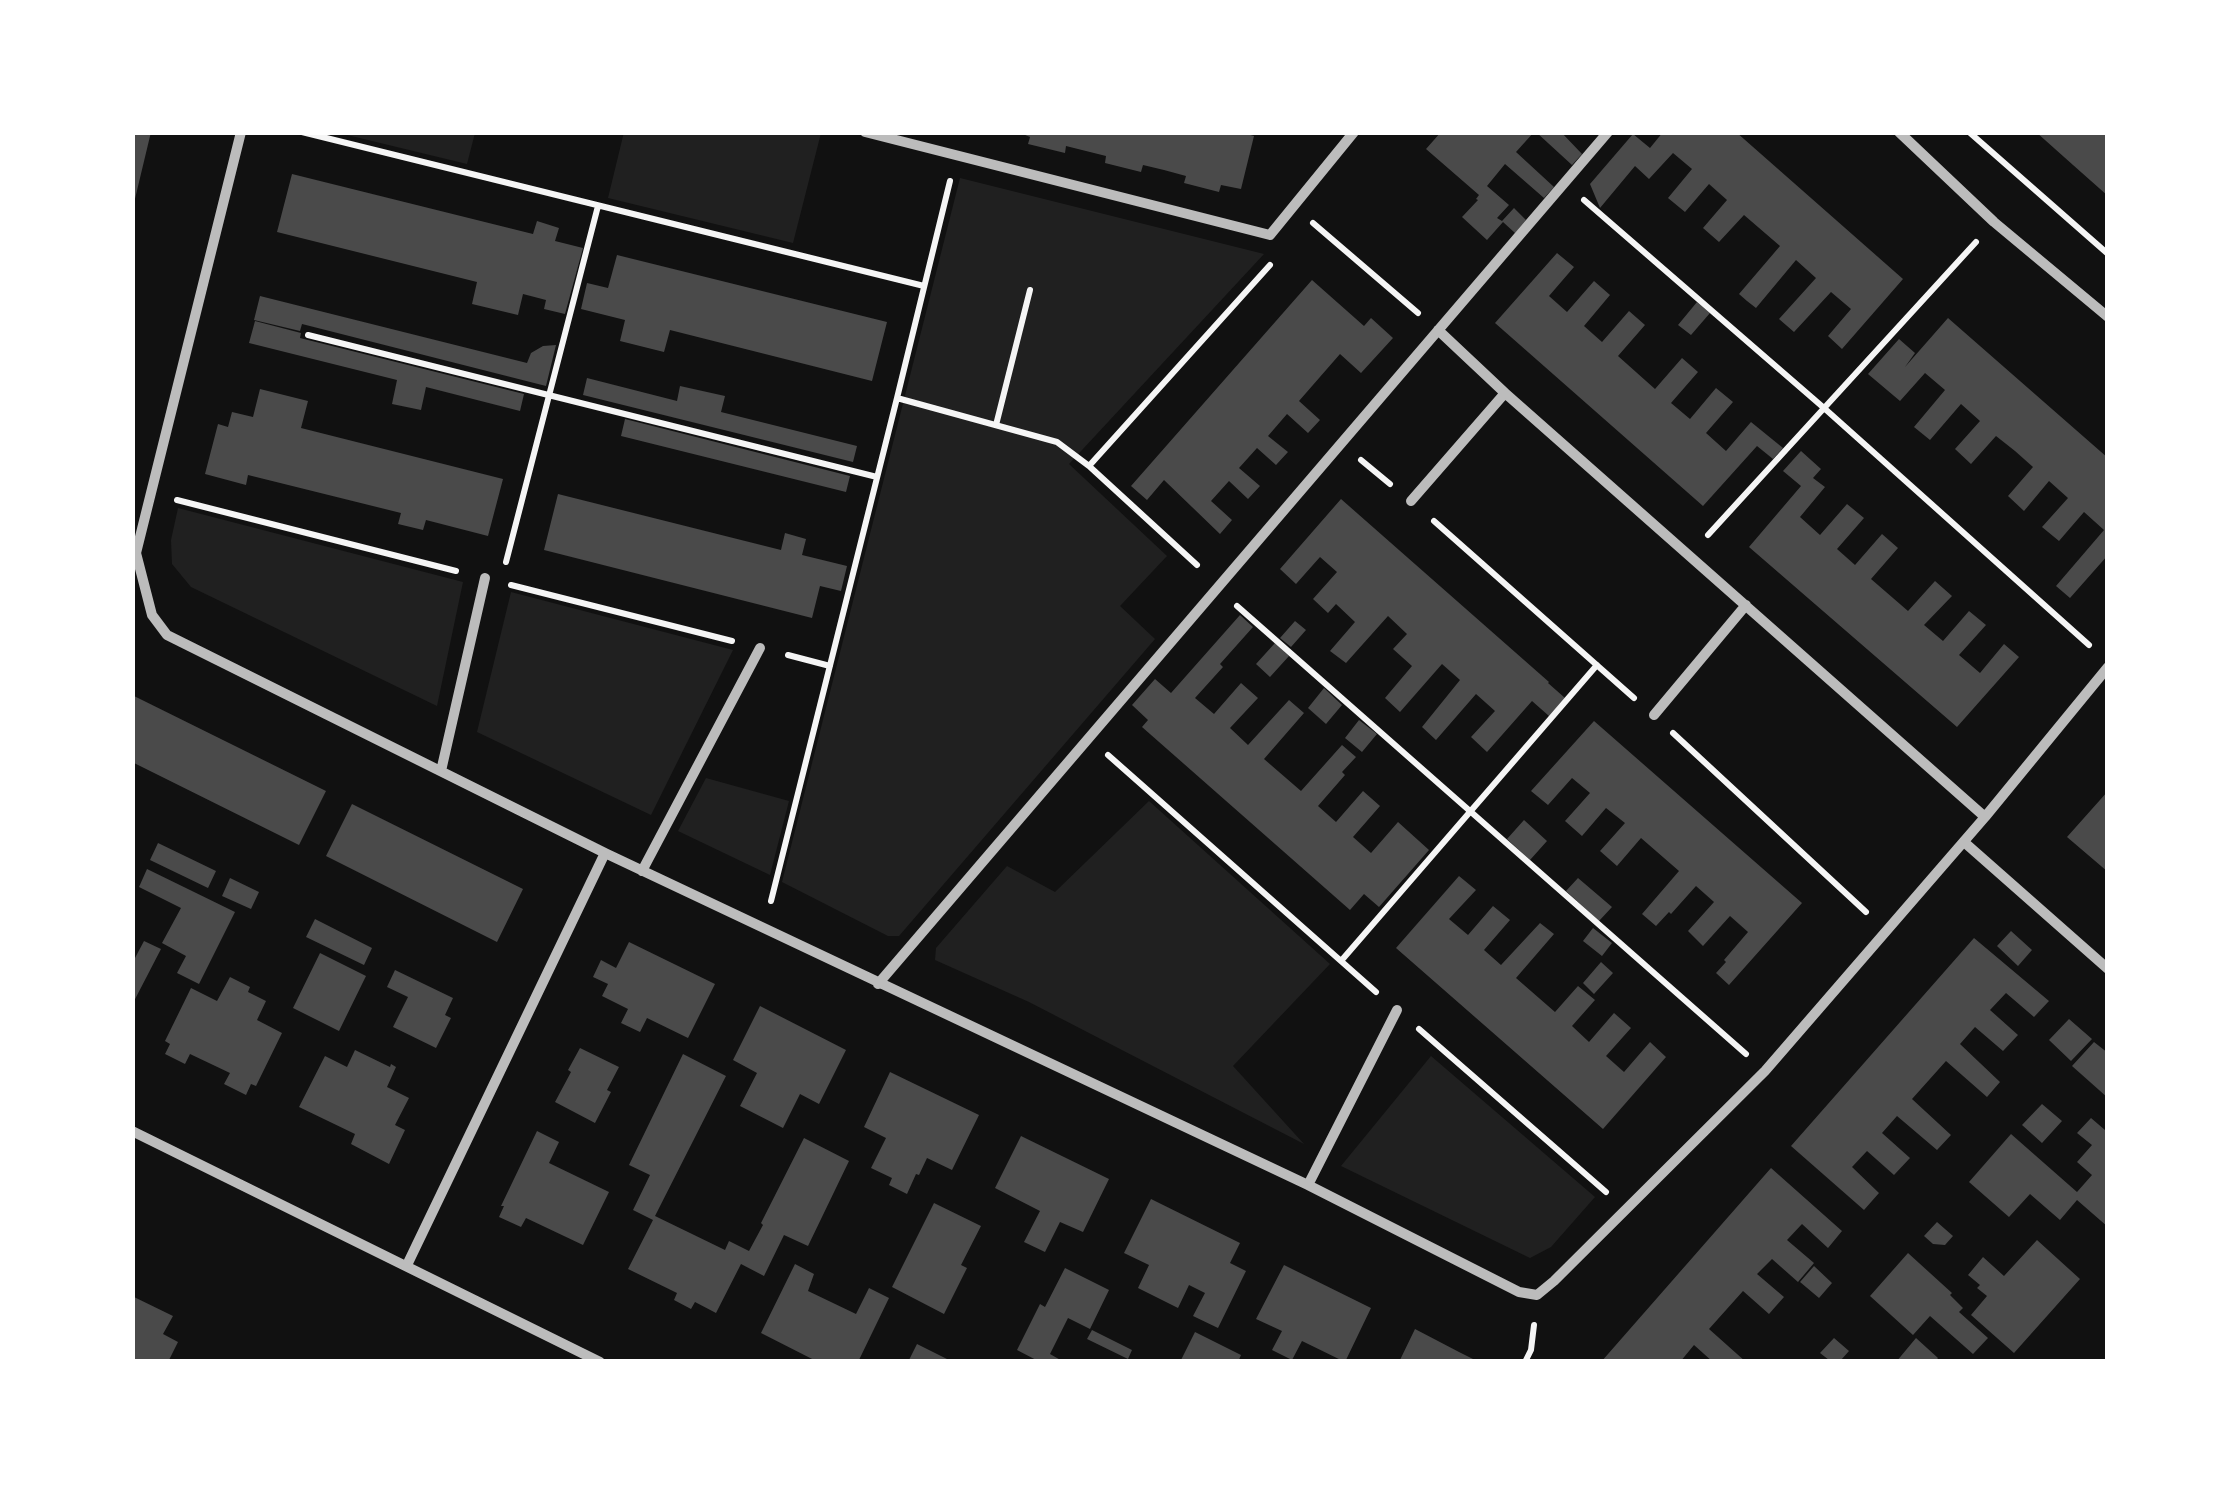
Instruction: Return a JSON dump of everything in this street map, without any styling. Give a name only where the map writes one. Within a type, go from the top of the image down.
[{"type":"street","points":[[241,132],[136,552],[152,615],[167,635],[642,871],[1308,1186],[1519,1292],[1538,1294],[1554,1281],[1765,1072],[1964,842],[2108,667]]},
{"type":"street","points":[[865,132],[1270,235],[1354,132]]},
{"type":"street","points":[[878,984],[1608,132]]},
{"type":"street","points":[[1898,132],[1994,222],[2108,317]]},
{"type":"street","points":[[1438,330],[1985,817]]},
{"type":"street","points":[[1411,501],[1505,393]]},
{"type":"street","points":[[441,772],[485,578]]},
{"type":"street","points":[[1654,715],[1746,605]]},
{"type":"street","points":[[642,871],[760,648]]},
{"type":"street","points":[[1964,842],[2108,969]]},
{"type":"street","points":[[408,1265],[605,853]]},
{"type":"street","points":[[1308,1186],[1397,1010]]},
{"type":"street","points":[[132,1131],[600,1362]]},
{"type":"path","points":[[302,132],[924,286]]},
{"type":"path","points":[[1969,132],[2108,254]]},
{"type":"path","points":[[764,930],[956,156]]},
{"type":"path","points":[[1564,183],[2092,648]]},
{"type":"path","points":[[506,564],[598,206]]},
{"type":"path","points":[[1310,220],[1438,330]]},
{"type":"path","points":[[1690,555],[1994,222]]},
{"type":"path","points":[[1089,466],[1271,264]]},
{"type":"path","points":[[996,425],[1030,290]]},
{"type":"path","points":[[308,335],[877,476]]},
{"type":"path","points":[[897,398],[1057,442],[1089,466],[1219,585],[1242,612],[1765,1072]]},
{"type":"path","points":[[1341,443],[1654,715],[1886,931]]},
{"type":"path","points":[[1341,960],[1597,665]]},
{"type":"path","points":[[1089,737],[1626,1209]]},
{"type":"shaded area","points":[[624,132],[821,133],[793,243],[608,198]]},
{"type":"shaded area","points":[[339,133],[475,133],[467,164]]},
{"type":"shaded area","points":[[960,178],[1264,254],[1069,464],[1167,556],[1120,606],[1155,639],[899,936],[888,936],[782,882]]},
{"type":"shaded area","points":[[178,508],[463,582],[437,706],[191,587],[172,564],[171,540]]},
{"type":"shaded area","points":[[511,592],[733,650],[651,815],[477,732]]},
{"type":"shaded area","points":[[706,778],[789,801],[770,875],[678,831]]},
{"type":"shaded area","points":[[1149,801],[1330,964],[1233,1066],[1304,1144],[1029,1002],[935,960],[936,948],[1007,866],[1055,892]]},
{"type":"shaded area","points":[[1431,1056],[1595,1197],[1551,1247],[1530,1258],[1341,1166]]},
{"type":"building","points":[[132,132],[151,132],[134,203],[132,202]]},
{"type":"building","points":[[1018,132],[1240,132],[1254,136],[1241,189],[1221,185],[1219,192],[1184,183],[1186,176],[1164,170],[1143,165],[1141,172],[1105,163],[1106,156],[1066,146],[1065,153],[1028,144],[1030,137]]},
{"type":"building","points":[[1441,132],[1534,132],[1516,152],[1554,187],[1544,198],[1505,164],[1487,186],[1509,205],[1497,218],[1502,221],[1514,208],[1526,220],[1515,233],[1503,222],[1487,240],[1462,217],[1479,195],[1426,149]]},
{"type":"building","points":[[1536,132],[1561,132],[1582,154],[1572,165]]},
{"type":"building","points":[[1663,132],[1736,132],[1903,279],[1842,349],[1828,336],[1851,309],[1831,292],[1794,332],[1779,319],[1816,278],[1796,260],[1756,308],[1747,301],[1739,294],[1780,246],[1744,215],[1719,242],[1703,228],[1727,200],[1709,184],[1685,212],[1668,198],[1692,169],[1673,153],[1649,179],[1635,166],[1600,208],[1590,184],[1633,134],[1650,148]]},
{"type":"building","points":[[2036,132],[2108,132],[2108,196],[2073,165]]},
{"type":"building","points":[[292,174],[533,234],[537,221],[559,228],[555,241],[583,248],[565,314],[544,309],[546,300],[523,294],[518,315],[472,304],[477,282],[277,232]]},
{"type":"building","points":[[1557,253],[1574,267],[1549,296],[1567,312],[1594,281],[1610,295],[1584,326],[1602,342],[1629,311],[1645,325],[1618,356],[1655,389],[1682,358],[1698,372],[1671,403],[1690,419],[1716,388],[1733,402],[1706,433],[1726,451],[1751,422],[1783,448],[1773,459],[1757,446],[1703,506],[1495,323]]},
{"type":"building","points":[[617,255],[887,322],[872,381],[670,330],[664,352],[620,341],[625,320],[581,309],[587,283],[608,288]]},
{"type":"building","points":[[1312,280],[1364,326],[1371,318],[1393,338],[1361,373],[1340,354],[1299,401],[1320,420],[1308,433],[1287,414],[1268,436],[1288,452],[1276,465],[1257,448],[1239,468],[1260,486],[1248,499],[1229,481],[1211,501],[1232,520],[1220,534],[1164,480],[1147,500],[1131,486]]},
{"type":"building","points":[[260,296],[527,363],[531,353],[543,346],[556,345],[546,386],[302,324],[300,331],[254,320]]},
{"type":"building","points":[[1697,302],[1710,313],[1691,335],[1678,325]]},
{"type":"building","points":[[1948,318],[2108,458],[2108,555],[2070,598],[2056,586],[2104,530],[2084,512],[2059,541],[2042,527],[2068,498],[2049,481],[2024,511],[2008,496],[2033,467],[2015,451],[1996,436],[1971,464],[1955,449],[1980,421],[1961,404],[1930,440],[1914,427],[1945,390],[1925,373],[1900,401],[1868,374],[1899,339],[1915,353],[1905,367]]},
{"type":"building","points":[[255,321],[301,333],[300,338],[524,394],[520,411],[426,387],[421,410],[392,404],[397,380],[249,343]]},
{"type":"building","points":[[587,378],[677,401],[680,386],[725,396],[721,412],[857,446],[853,462],[583,395]]},
{"type":"building","points":[[260,389],[308,401],[301,428],[503,479],[488,536],[426,520],[423,530],[398,524],[401,513],[248,475],[246,485],[205,474],[218,424],[228,427],[232,412],[253,417]]},
{"type":"building","points":[[625,419],[850,476],[846,492],[621,436]]},
{"type":"building","points":[[1801,451],[1821,469],[1813,478],[1825,487],[1800,517],[1820,535],[1847,504],[1864,518],[1837,549],[1855,565],[1882,534],[1898,548],[1871,579],[1908,611],[1935,581],[1952,596],[1924,625],[1943,641],[1969,611],[1986,625],[1959,655],[1980,673],[2004,644],[2019,657],[1957,727],[1749,547],[1801,486],[1783,471]]},
{"type":"building","points":[[558,494],[781,550],[785,533],[806,539],[802,555],[847,566],[841,591],[820,586],[812,618],[544,550]]},
{"type":"building","points":[[1341,499],[1565,698],[1549,716],[1532,701],[1487,752],[1471,737],[1495,711],[1476,694],[1436,740],[1422,727],[1460,680],[1442,664],[1400,712],[1385,698],[1412,666],[1393,649],[1407,634],[1388,616],[1346,663],[1330,651],[1355,622],[1336,604],[1328,613],[1313,599],[1337,572],[1320,557],[1296,584],[1280,569]]},
{"type":"building","points":[[1240,615],[1253,627],[1195,698],[1214,714],[1241,683],[1258,698],[1230,728],[1248,745],[1289,700],[1304,713],[1264,759],[1301,791],[1342,745],[1356,757],[1318,806],[1336,822],[1363,791],[1380,806],[1353,837],[1371,853],[1398,822],[1429,850],[1379,907],[1364,894],[1350,910],[1142,727],[1148,720],[1132,705],[1155,679],[1171,693]]},
{"type":"building","points":[[1295,621],[1306,630],[1291,647],[1280,638]]},
{"type":"building","points":[[1275,643],[1289,656],[1270,677],[1256,664]]},
{"type":"building","points":[[1324,688],[1342,705],[1326,724],[1308,708]]},
{"type":"building","points":[[132,695],[326,791],[299,845],[132,762]]},
{"type":"building","points":[[1359,720],[1377,734],[1362,752],[1345,738]]},
{"type":"building","points":[[1594,721],[1802,903],[1729,985],[1716,973],[1748,932],[1730,916],[1703,946],[1688,931],[1714,902],[1696,886],[1656,926],[1642,914],[1679,871],[1641,838],[1617,866],[1600,851],[1625,823],[1606,808],[1582,836],[1565,821],[1590,793],[1572,778],[1548,805],[1531,791]]},
{"type":"building","points":[[2108,791],[2108,872],[2067,837]]},
{"type":"building","points":[[352,804],[523,889],[497,942],[326,856]]},
{"type":"building","points":[[1524,820],[1547,841],[1530,860],[1507,839]]},
{"type":"building","points":[[158,843],[216,871],[208,888],[150,860]]},
{"type":"building","points":[[147,869],[235,912],[199,984],[177,973],[186,956],[162,943],[181,908],[139,887]]},
{"type":"building","points":[[1459,876],[1476,890],[1449,919],[1468,935],[1493,906],[1510,920],[1484,950],[1501,965],[1540,923],[1554,934],[1516,978],[1555,1012],[1578,986],[1595,1000],[1572,1026],[1589,1042],[1614,1013],[1631,1028],[1606,1056],[1624,1072],[1650,1042],[1666,1057],[1603,1129],[1396,948]]},
{"type":"building","points":[[230,878],[259,892],[251,909],[222,896]]},
{"type":"building","points":[[1578,878],[1612,907],[1599,921],[1566,891]]},
{"type":"building","points":[[315,919],[372,948],[364,965],[306,937]]},
{"type":"building","points":[[1593,928],[1612,943],[1602,956],[1583,941]]},
{"type":"building","points":[[2011,931],[2032,950],[2018,966],[1997,946]]},
{"type":"building","points":[[1974,938],[2049,1001],[2034,1017],[2006,993],[1990,1010],[2018,1035],[2003,1051],[1975,1027],[1960,1044],[2000,1082],[1987,1097],[1946,1061],[1912,1099],[1951,1135],[1937,1150],[1897,1116],[1882,1133],[1910,1158],[1894,1175],[1867,1151],[1852,1167],[1879,1193],[1864,1210],[1791,1146]]},
{"type":"building","points":[[144,941],[161,949],[132,1005],[132,956],[135,958]]},
{"type":"building","points":[[629,942],[715,984],[688,1038],[647,1018],[640,1032],[621,1023],[628,1009],[602,996],[608,984],[593,977],[601,960],[616,968]]},
{"type":"building","points":[[320,953],[366,976],[339,1031],[293,1008]]},
{"type":"building","points":[[1601,962],[1613,973],[1594,994],[1583,983]]},
{"type":"building","points":[[395,970],[453,998],[445,1015],[451,1018],[436,1048],[393,1027],[408,997],[387,987]]},
{"type":"building","points":[[230,977],[266,1001],[257,1020],[282,1033],[256,1086],[251,1084],[246,1095],[224,1084],[230,1073],[190,1054],[185,1064],[165,1054],[170,1044],[165,1041],[191,988],[217,1001]]},
{"type":"building","points":[[760,1006],[846,1050],[819,1104],[800,1094],[783,1128],[740,1106],[757,1073],[733,1060]]},
{"type":"building","points":[[2069,1019],[2092,1039],[2071,1061],[2049,1040]]},
{"type":"building","points":[[2094,1042],[2108,1053],[2108,1098],[2072,1066]]},
{"type":"building","points":[[580,1048],[619,1067],[595,1123],[555,1102]]},
{"type":"building","points":[[355,1050],[396,1067],[387,1087],[409,1098],[395,1125],[405,1130],[389,1164],[351,1144],[355,1134],[299,1107],[325,1056],[347,1067]]},
{"type":"building","points":[[683,1054],[726,1076],[655,1216],[725,1250],[729,1241],[749,1251],[804,1138],[849,1161],[808,1246],[784,1235],[764,1276],[741,1264],[716,1313],[695,1302],[691,1309],[674,1300],[677,1293],[628,1269],[653,1220],[633,1210],[650,1175],[629,1165]]},
{"type":"building","points":[[890,1072],[979,1115],[952,1170],[927,1158],[907,1194],[889,1185],[892,1178],[871,1168],[886,1138],[864,1127]]},
{"type":"building","points":[[2042,1104],[2062,1121],[2042,1143],[2022,1125]]},
{"type":"building","points":[[2091,1118],[2105,1130],[2108,1128],[2108,1227],[2077,1200],[2060,1220],[2030,1194],[2009,1217],[1969,1182],[2011,1134],[2077,1192],[2092,1175],[2077,1162],[2092,1145],[2077,1133]]},
{"type":"building","points":[[537,1131],[559,1142],[549,1163],[609,1192],[583,1245],[526,1218],[521,1227],[499,1217]]},
{"type":"building","points":[[1021,1136],[1109,1179],[1083,1232],[1060,1222],[1045,1252],[1024,1242],[1040,1211],[995,1188]]},
{"type":"building","points":[[1771,1168],[1842,1231],[1828,1248],[1802,1224],[1787,1240],[1814,1263],[1798,1282],[1772,1259],[1757,1274],[1784,1297],[1769,1314],[1743,1291],[1709,1329],[1746,1362],[1713,1362],[1694,1345],[1680,1362],[1601,1362]]},
{"type":"building","points":[[1151,1199],[1240,1243],[1230,1263],[1246,1271],[1218,1328],[1193,1316],[1205,1293],[1189,1285],[1178,1308],[1138,1288],[1149,1265],[1124,1253]]},
{"type":"building","points":[[934,1203],[981,1226],[961,1265],[967,1268],[944,1314],[892,1287]]},
{"type":"building","points":[[1937,1222],[1953,1236],[1945,1245],[1933,1244],[1924,1236]]},
{"type":"building","points":[[2037,1240],[2080,1279],[2014,1353],[1971,1315],[1987,1296],[1968,1275],[1983,1257],[2004,1276]]},
{"type":"building","points":[[1908,1253],[1952,1293],[1963,1308],[1959,1312],[1988,1338],[1973,1354],[1930,1316],[1913,1335],[1870,1296]]},
{"type":"building","points":[[795,1264],[814,1274],[808,1291],[856,1314],[869,1288],[889,1298],[858,1362],[818,1362],[761,1333]]},
{"type":"building","points":[[1284,1265],[1371,1308],[1345,1362],[1302,1341],[1292,1360],[1272,1350],[1282,1331],[1256,1319]]},
{"type":"building","points":[[1814,1266],[1832,1283],[1819,1298],[1800,1282]]},
{"type":"building","points":[[1065,1268],[1109,1290],[1090,1329],[1068,1318],[1050,1354],[1064,1362],[1040,1362],[1017,1350],[1040,1304],[1045,1307]]},
{"type":"building","points":[[132,1296],[173,1316],[163,1334],[178,1342],[168,1362],[132,1362]]},
{"type":"building","points":[[1415,1329],[1459,1352],[1479,1362],[1399,1362]]},
{"type":"building","points":[[1092,1330],[1132,1350],[1128,1359],[1087,1339]]},
{"type":"building","points":[[1195,1332],[1241,1355],[1238,1362],[1180,1362]]},
{"type":"building","points":[[1834,1338],[1849,1351],[1841,1360],[1829,1360],[1820,1353]]},
{"type":"building","points":[[1916,1338],[1938,1358],[1935,1362],[1896,1362]]},
{"type":"building","points":[[917,1344],[953,1362],[908,1362]]}]
